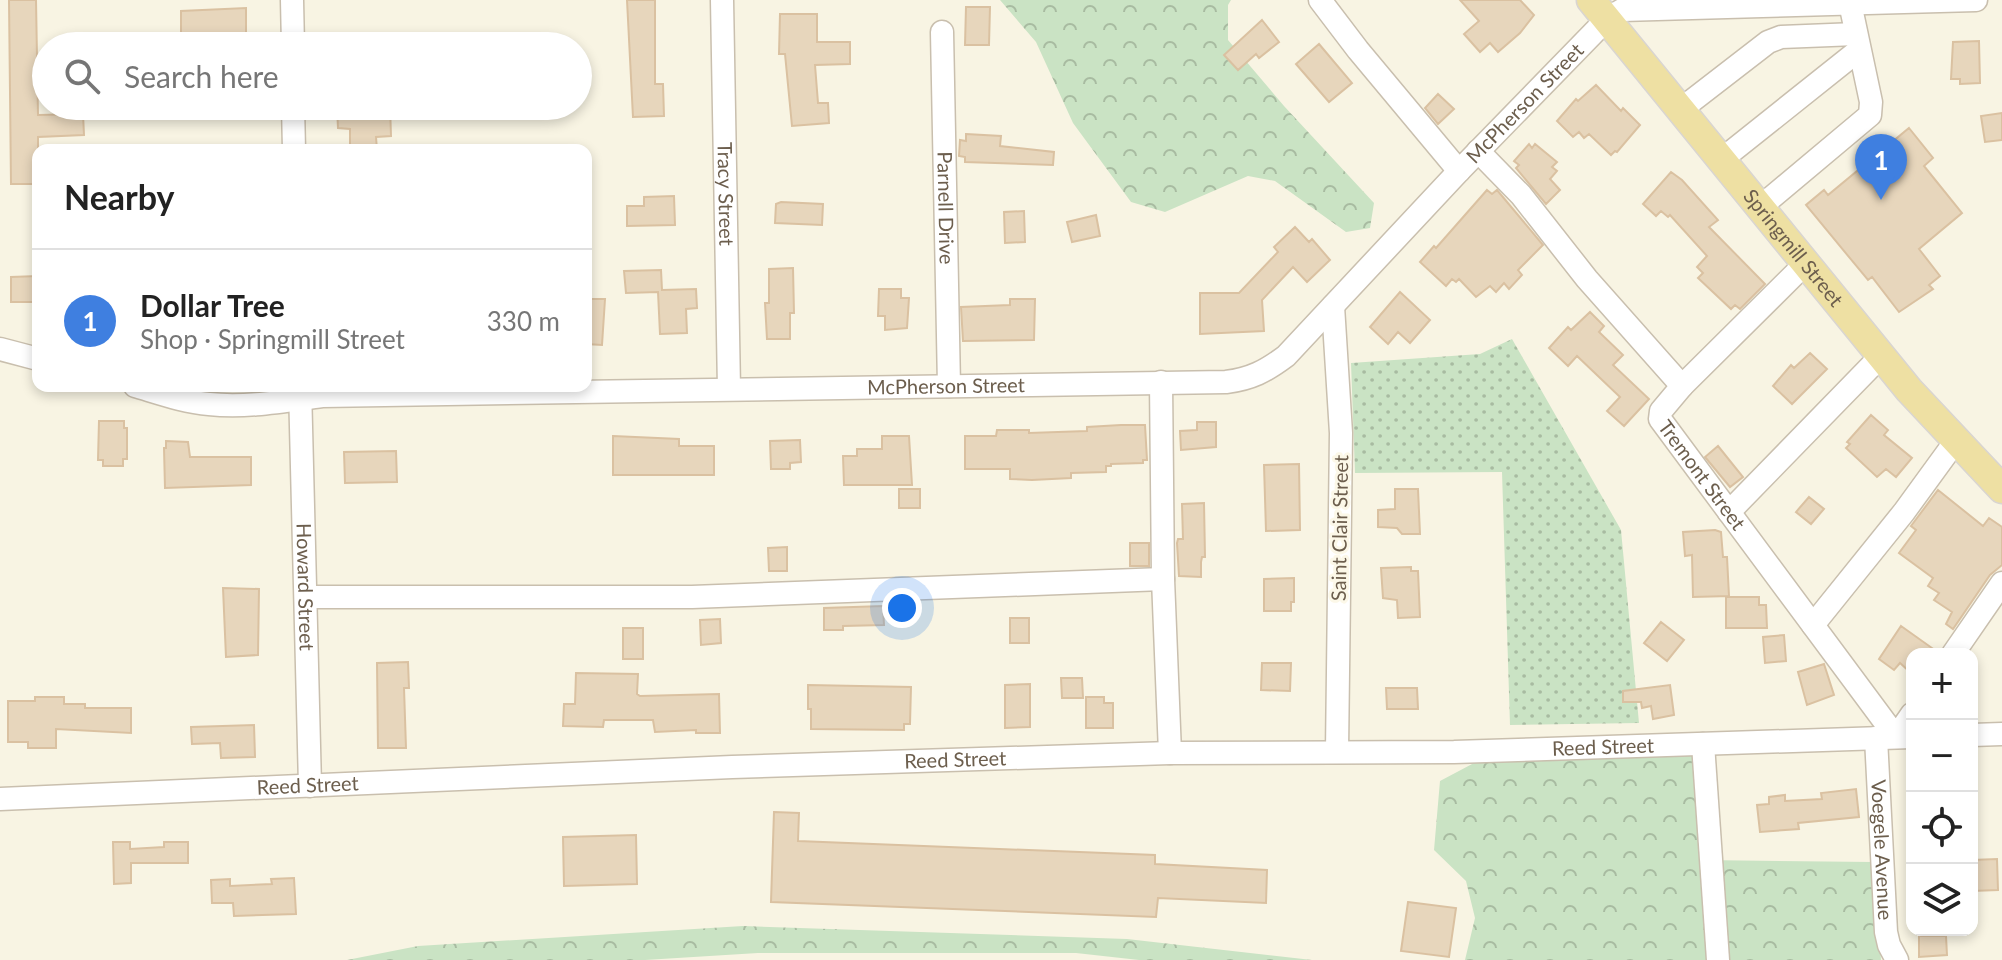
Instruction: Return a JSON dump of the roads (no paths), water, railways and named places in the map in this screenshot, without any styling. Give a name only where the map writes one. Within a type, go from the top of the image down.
[{"type":"main road","name":"Springmill Street","points":[[1599,9],[1881,356],[1955,442],[2002,489]]},
{"type":"street","points":[[292,0],[293,32]]},
{"type":"street","name":"Tracy Street","points":[[722,0],[729,389]]},
{"type":"street","points":[[1320,0],[1459,171]]},
{"type":"street","points":[[1599,9],[1765,2],[1976,0]]},
{"type":"street","points":[[1759,208],[1870,115],[1871,102],[1850,3]]},
{"type":"street","name":"McPherson Street","points":[[592,391],[1247,380],[1286,356],[1478,151],[1599,9]]},
{"type":"street","name":"Parnell Drive","points":[[942,32],[949,386]]},
{"type":"street","points":[[1680,110],[1768,42],[1781,37],[1858,42]]},
{"type":"street","points":[[1721,160],[1858,42]]},
{"type":"street","points":[[293,120],[294,144]]},
{"type":"street","name":"Tremont Street","points":[[1478,151],[1521,195],[1587,279],[1682,386],[1661,411],[1660,419],[1895,737]]},
{"type":"street","points":[[1682,386],[1805,264]]},
{"type":"street","name":"Saint Clair Street","points":[[1333,306],[1341,433],[1337,751]]},
{"type":"street","points":[[0,349],[32,357]]},
{"type":"street","points":[[1729,512],[1881,356]]},
{"type":"street","points":[[1161,382],[1163,579],[1170,753]]},
{"type":"street","name":"McPherson Street","points":[[159,392],[207,404],[269,404],[300,392],[322,396],[555,392]]},
{"type":"street","name":"Howard Street","points":[[300,392],[310,786]]},
{"type":"street","points":[[1813,625],[1904,512],[1955,442]]},
{"type":"street","points":[[306,597],[692,597],[1163,579]]},
{"type":"street","points":[[1957,648],[2002,583]]},
{"type":"street","points":[[1895,737],[1908,720]]},
{"type":"street","points":[[1978,735],[2002,734]]},
{"type":"street","name":"Reed Street","points":[[0,799],[747,766],[1170,753],[1454,752],[1895,737]]},
{"type":"street","name":"Voegele Avenue","points":[[1895,737],[1886,932],[1892,954],[1897,960]]},
{"type":"street","points":[[1703,744],[1718,960]]},
{"type":"place","name":"Dollar Tree","points":[[1881,200]]}]
